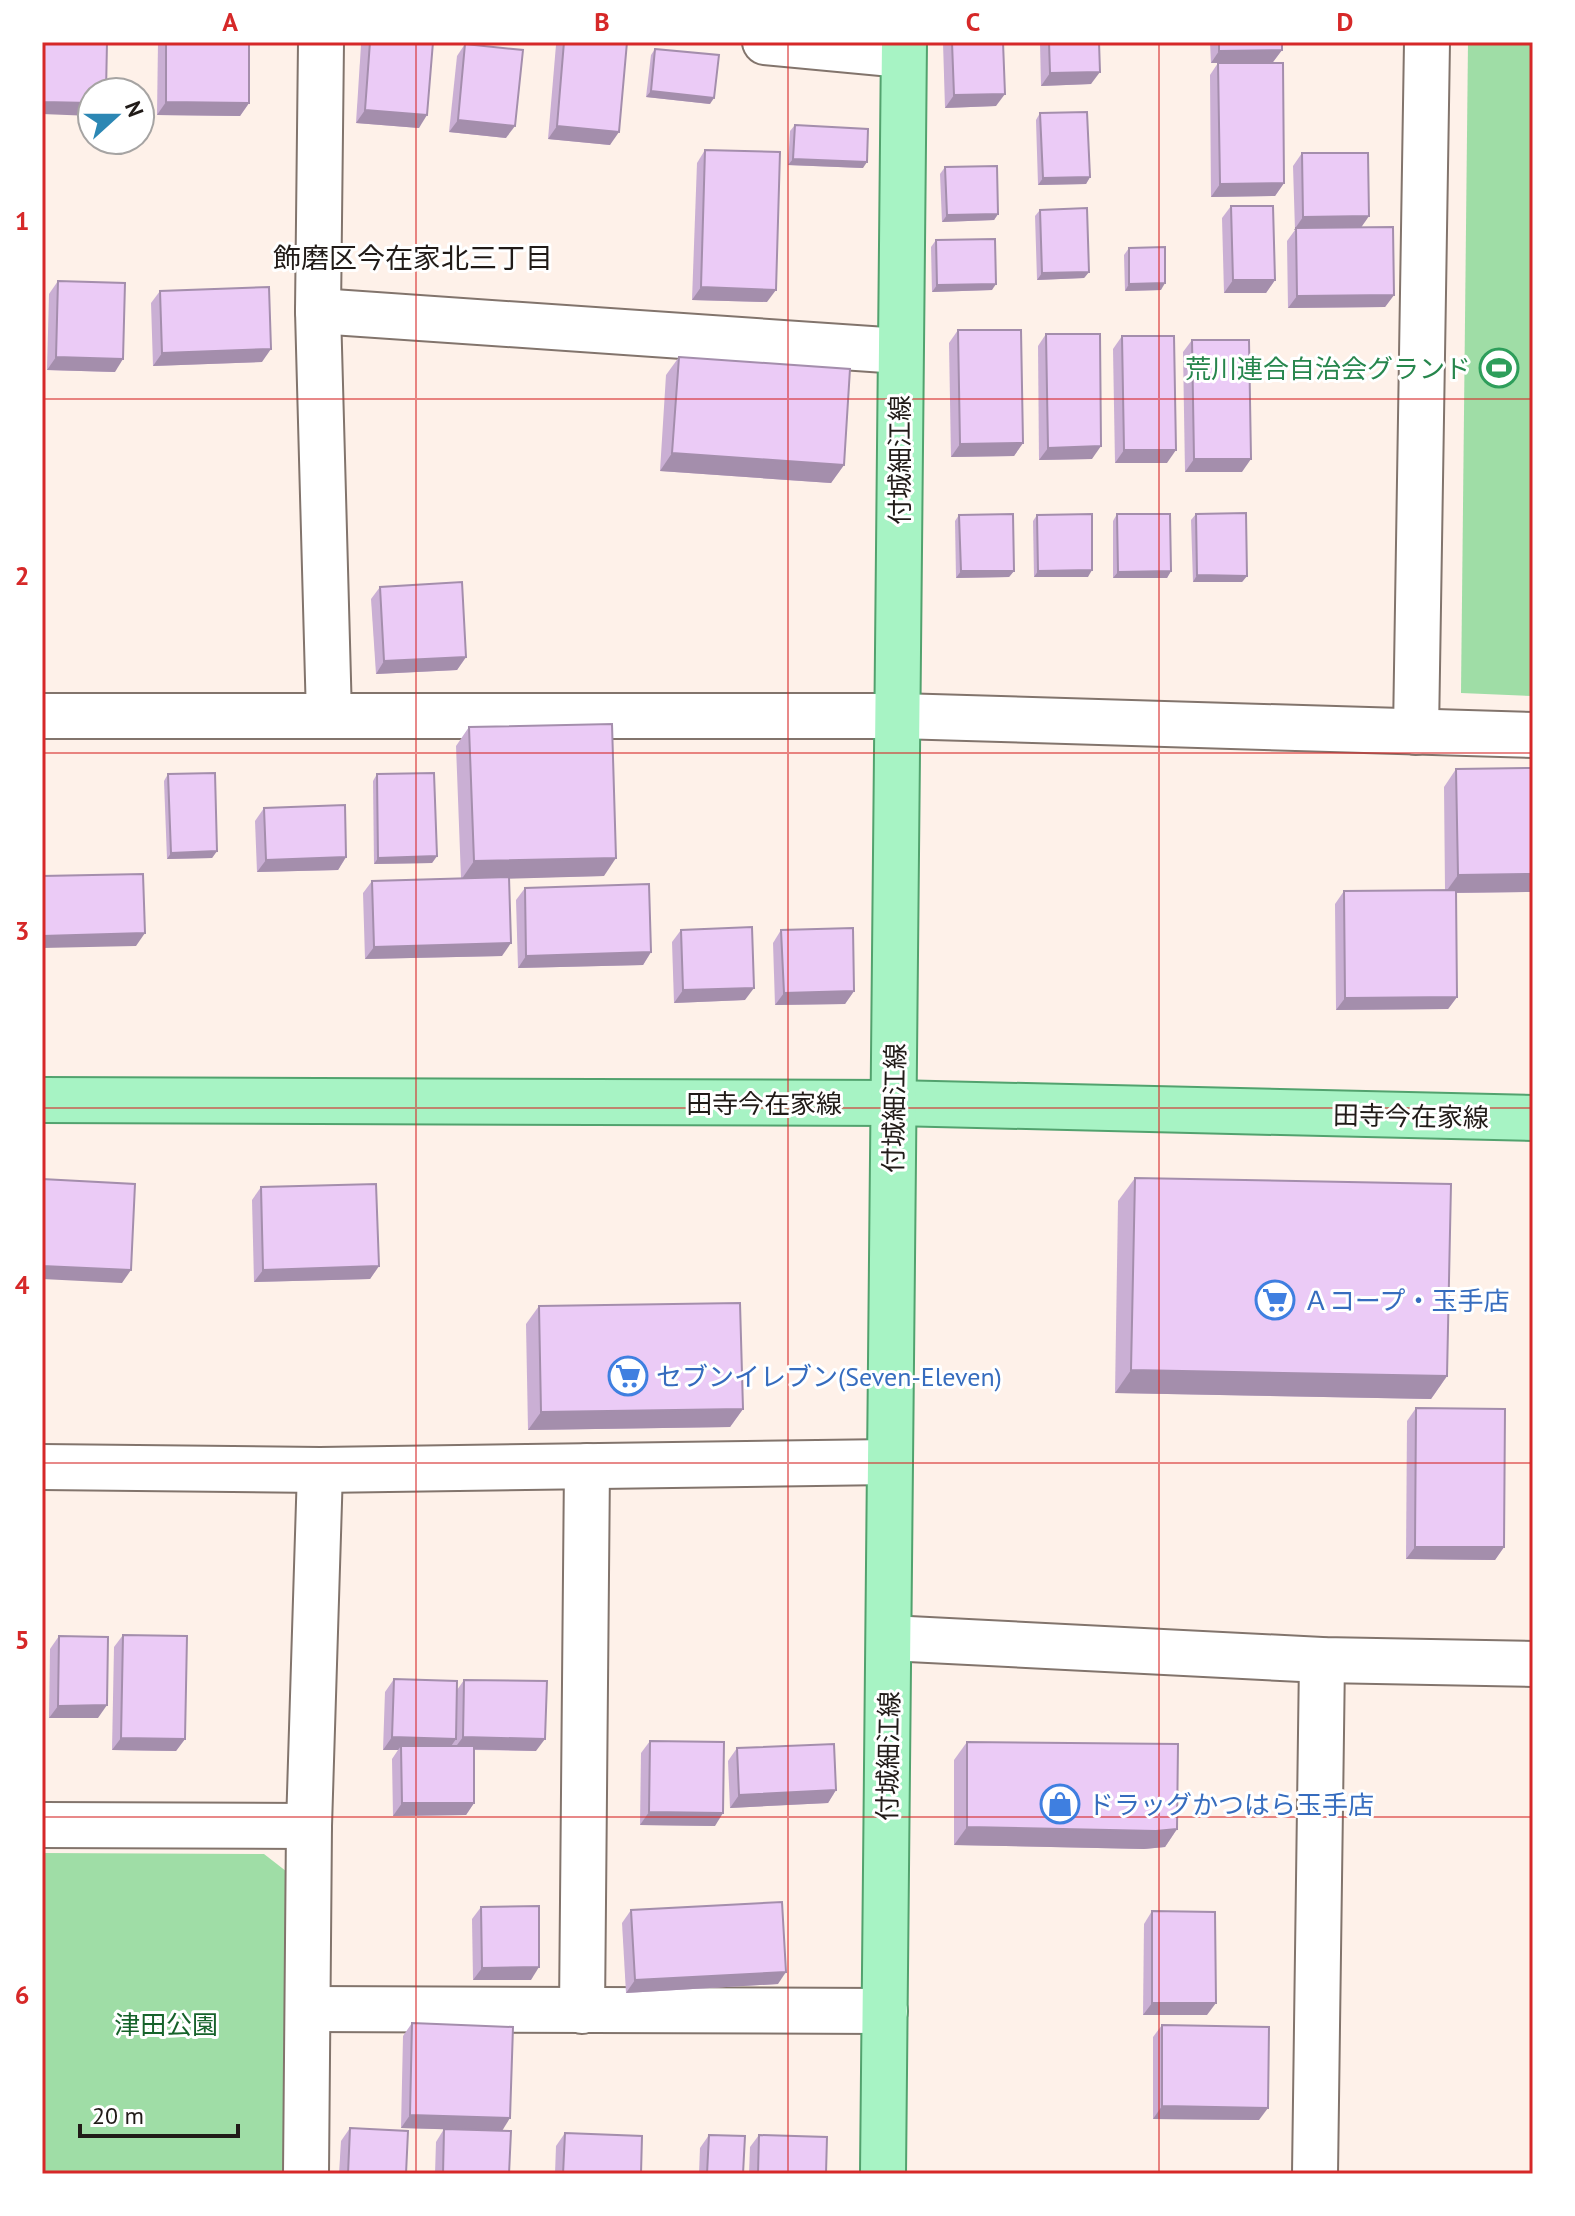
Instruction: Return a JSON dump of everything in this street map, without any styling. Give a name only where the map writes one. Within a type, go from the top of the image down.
[{"type":"main road","name":"付城細江線","points":[[883,2174],[904,49]]},
{"type":"main road","name":"田寺今在家線","points":[[42,1100],[894,1103],[1533,1118]]},
{"type":"street","points":[[321,42],[318,311],[329,716]]},
{"type":"street","points":[[765,42],[904,49]]},
{"type":"street","points":[[1416,732],[1427,42]]},
{"type":"street","points":[[318,311],[900,351]]},
{"type":"street","points":[[42,716],[898,716],[1533,735]]},
{"type":"street","points":[[42,1467],[320,1470],[890,1462]]},
{"type":"street","points":[[582,2011],[587,1466]]},
{"type":"street","points":[[306,2174],[309,1826],[320,1470]]},
{"type":"street","points":[[889,1638],[1322,1660],[1533,1664]]},
{"type":"street","points":[[1315,2174],[1322,1660]]},
{"type":"street","points":[[42,1825],[309,1826]]},
{"type":"street","points":[[308,2009],[885,2011]]},
{"type":"green space","name":"荒川連合自治会グランド","points":[[1468,42],[1533,42],[1533,696],[1461,693]]},
{"type":"green space","name":"津田公園","points":[[42,1853],[264,1854],[291,1875],[288,2174],[42,2174]]},
{"type":"building","points":[[42,42],[107,42],[106,76],[76,76],[76,103],[42,102]]},
{"type":"building","points":[[166,42],[249,42],[249,103],[166,102]]},
{"type":"building","points":[[370,42],[433,42],[427,115],[365,110]]},
{"type":"building","points":[[564,42],[627,42],[619,132],[557,126]]},
{"type":"building","points":[[952,42],[1003,42],[1005,94],[954,95]]},
{"type":"building","points":[[1049,42],[1099,42],[1100,72],[1050,73]]},
{"type":"building","points":[[1219,42],[1282,42],[1282,50],[1219,51]]},
{"type":"building","points":[[465,44],[523,50],[515,126],[458,120]]},
{"type":"building","points":[[655,49],[719,55],[714,98],[651,91]]},
{"type":"building","points":[[1218,63],[1283,63],[1284,183],[1220,184]]},
{"type":"building","points":[[1087,112],[1090,177],[1043,178],[1040,113]]},
{"type":"building","points":[[795,125],[868,129],[867,162],[793,159]]},
{"type":"building","points":[[705,150],[780,152],[776,290],[701,287]]},
{"type":"building","points":[[1302,153],[1368,153],[1369,216],[1303,217]]},
{"type":"building","points":[[997,166],[998,214],[947,215],[945,167]]},
{"type":"building","points":[[1231,206],[1273,206],[1275,280],[1233,280]]},
{"type":"building","points":[[1087,208],[1089,272],[1042,273],[1040,210]]},
{"type":"building","points":[[1393,227],[1394,295],[1297,296],[1296,228]]},
{"type":"building","points":[[995,239],[996,284],[937,285],[936,240]]},
{"type":"building","points":[[1165,247],[1165,283],[1129,284],[1129,248]]},
{"type":"building","points":[[58,281],[125,283],[123,359],[56,357]]},
{"type":"building","points":[[269,287],[271,349],[162,353],[160,291]]},
{"type":"building","points":[[958,330],[1021,330],[1023,443],[960,444]]},
{"type":"building","points":[[1046,334],[1100,334],[1101,446],[1048,448]]},
{"type":"building","points":[[1122,336],[1174,336],[1176,450],[1124,450]]},
{"type":"building","points":[[1192,340],[1249,340],[1251,459],[1194,459]]},
{"type":"building","points":[[679,357],[850,369],[844,465],[672,453]]},
{"type":"building","points":[[1246,513],[1247,576],[1197,575],[1196,514]]},
{"type":"building","points":[[1013,514],[1014,571],[961,571],[959,515]]},
{"type":"building","points":[[1092,514],[1092,570],[1038,571],[1037,515]]},
{"type":"building","points":[[1117,514],[1170,514],[1171,571],[1118,572]]},
{"type":"building","points":[[462,582],[466,657],[384,661],[380,587]]},
{"type":"building","points":[[612,724],[616,858],[474,861],[469,727]]},
{"type":"building","points":[[1533,768],[1533,874],[1458,875],[1456,769]]},
{"type":"building","points":[[215,773],[217,851],[171,853],[168,774]]},
{"type":"building","points":[[434,773],[437,856],[378,858],[377,774]]},
{"type":"building","points":[[345,805],[346,857],[266,860],[264,808]]},
{"type":"building","points":[[143,874],[145,933],[42,936],[42,876]]},
{"type":"building","points":[[509,877],[511,943],[374,947],[372,881]]},
{"type":"building","points":[[649,884],[651,952],[526,956],[525,888]]},
{"type":"building","points":[[1456,890],[1457,997],[1345,998],[1344,891]]},
{"type":"building","points":[[752,927],[754,988],[683,990],[681,930]]},
{"type":"building","points":[[853,928],[854,991],[784,993],[781,930]]},
{"type":"building","name":"Ａコープ・玉手店","points":[[1135,1178],[1451,1184],[1447,1376],[1131,1370]]},
{"type":"building","points":[[42,1179],[135,1184],[131,1270],[42,1266]]},
{"type":"building","points":[[376,1184],[379,1266],[263,1270],[261,1187]]},
{"type":"building","name":"セブンイレブン(Seven-Eleven)","points":[[740,1303],[743,1409],[541,1412],[539,1306]]},
{"type":"building","points":[[1416,1408],[1505,1409],[1504,1547],[1415,1547]]},
{"type":"building","points":[[123,1635],[187,1636],[185,1739],[121,1738]]},
{"type":"building","points":[[59,1636],[108,1637],[107,1705],[58,1706]]},
{"type":"building","points":[[394,1679],[457,1681],[456,1739],[392,1737]]},
{"type":"building","points":[[464,1680],[547,1681],[545,1739],[463,1737]]},
{"type":"building","points":[[650,1741],[724,1742],[723,1813],[649,1812]]},
{"type":"building","name":"ドラッグかつはら玉手店","points":[[967,1742],[1178,1744],[1177,1829],[967,1827]]},
{"type":"building","points":[[834,1744],[836,1790],[739,1795],[737,1748]]},
{"type":"building","points":[[401,1746],[474,1746],[474,1803],[402,1803]]},
{"type":"building","points":[[782,1902],[786,1972],[635,1980],[631,1910]]},
{"type":"building","points":[[539,1906],[539,1967],[482,1968],[481,1907]]},
{"type":"building","points":[[1152,1911],[1215,1912],[1216,2003],[1152,2003]]},
{"type":"building","points":[[412,2023],[513,2027],[510,2118],[410,2115]]},
{"type":"building","points":[[1162,2025],[1269,2027],[1268,2108],[1162,2106]]},
{"type":"building","points":[[350,2128],[408,2131],[406,2174],[348,2174]]},
{"type":"building","points":[[444,2129],[511,2131],[509,2174],[443,2174]]},
{"type":"building","points":[[565,2133],[642,2136],[641,2174],[563,2174]]},
{"type":"building","points":[[709,2135],[745,2136],[743,2174],[707,2174]]},
{"type":"building","points":[[759,2135],[827,2137],[826,2174],[758,2174]]},
{"type":"place","name":"荒川連合自治会グランド","points":[[1499,368]]},
{"type":"place","name":"Ａコープ・玉手店","points":[[1275,1300]]},
{"type":"place","name":"セブンイレブン(Seven-Eleven)","points":[[628,1376]]},
{"type":"place","name":"ドラッグかつはら玉手店","points":[[1060,1804]]},
{"type":"district","name":"飾磨区今在家北三丁目","points":[[413,257]]}]
